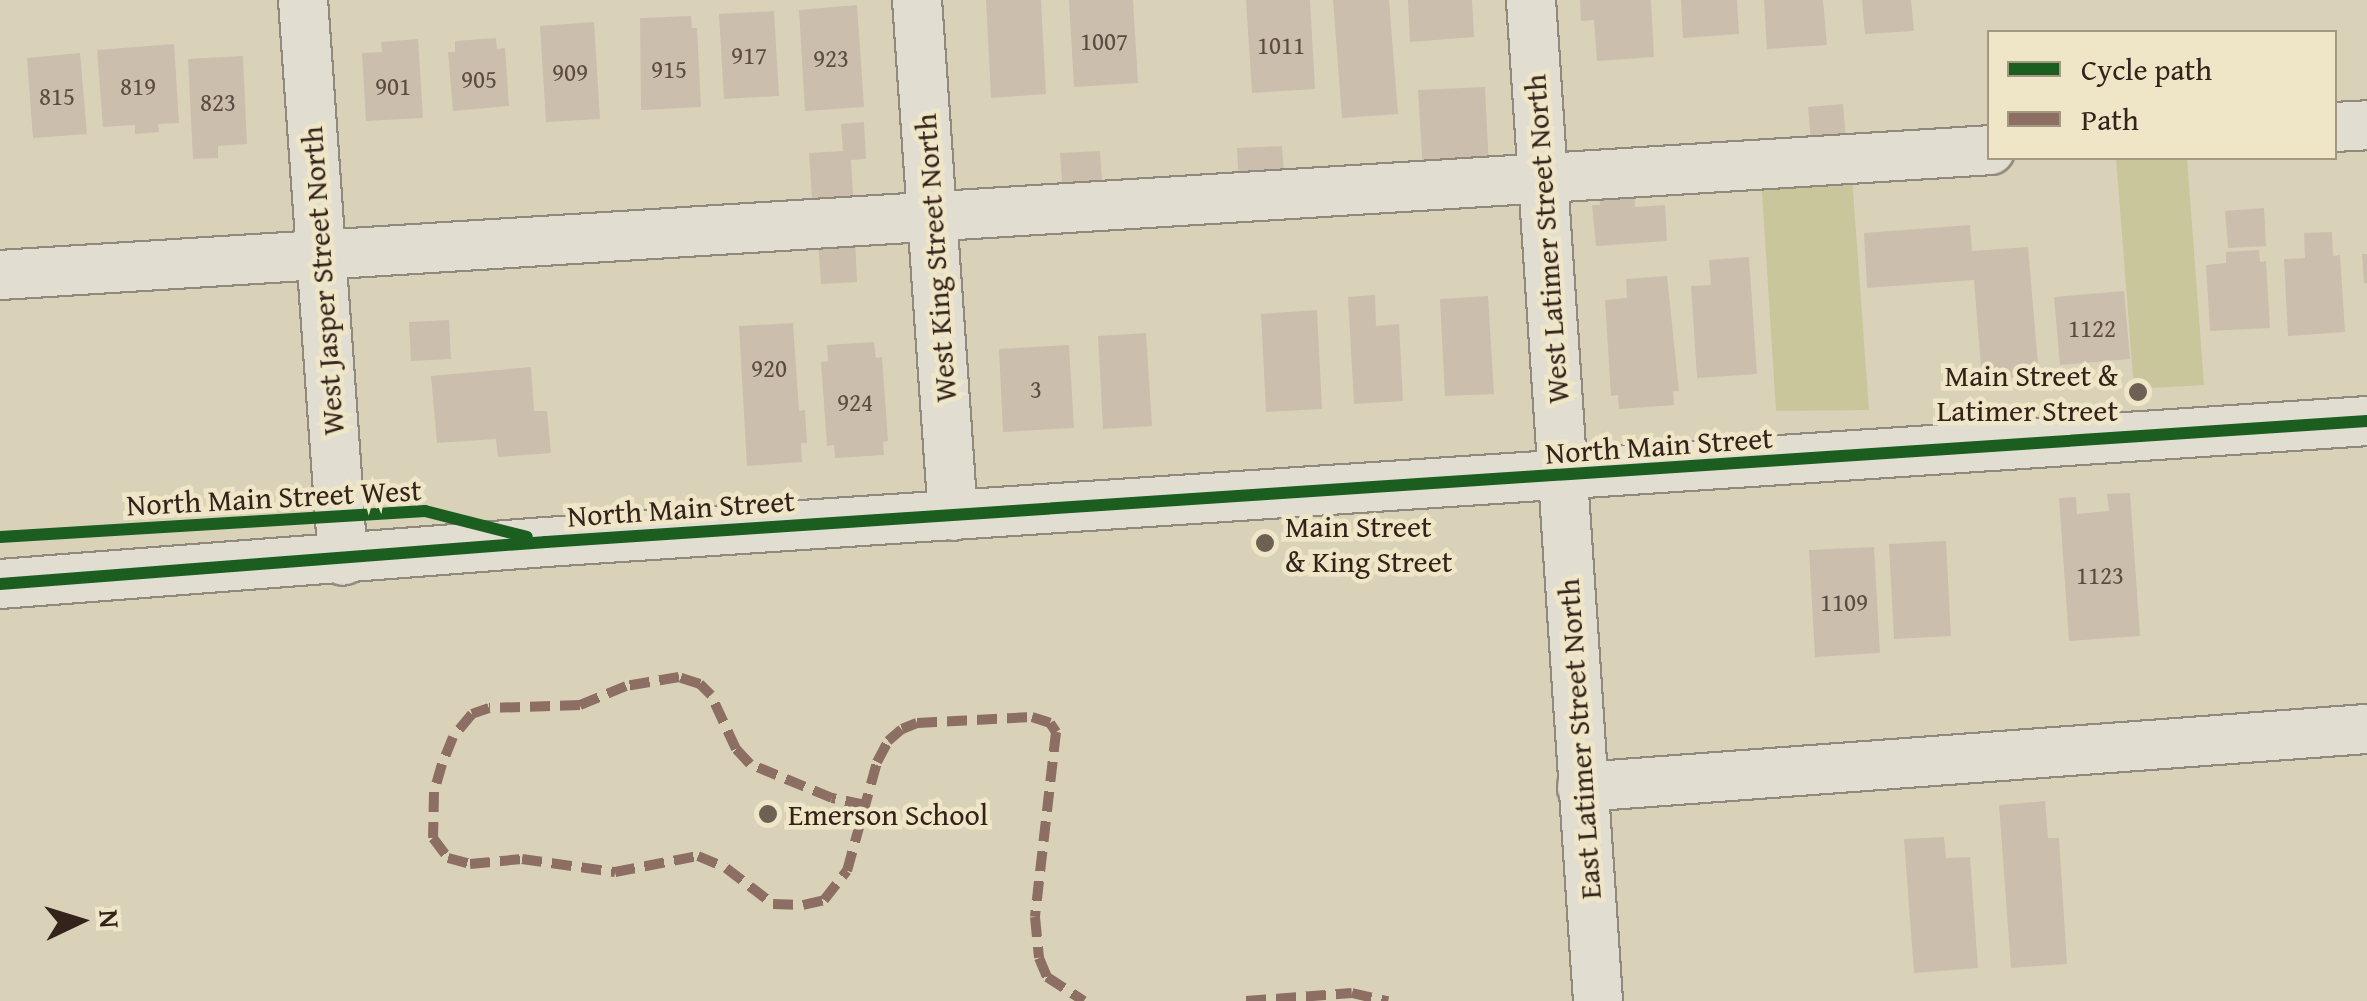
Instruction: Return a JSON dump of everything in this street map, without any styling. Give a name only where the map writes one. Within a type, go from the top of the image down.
[{"type":"street","name":"West Jasper Street North","points":[[303,0],[343,561]]},
{"type":"street","name":"West King Street North","points":[[917,0],[954,516]]},
{"type":"street","name":"West Latimer Street North","points":[[1531,0],[1561,477]]},
{"type":"street","points":[[2337,127],[2367,124]]},
{"type":"street","points":[[0,275],[1987,150]]},
{"type":"street","name":"North Main Street","points":[[0,584],[2367,421]]},
{"type":"street","name":"East Latimer Street North","points":[[1561,477],[1598,1001]]},
{"type":"street","points":[[1582,787],[2367,729]]},
{"type":"shaded area","points":[[2116,160],[2187,160],[2204,385],[2134,389]]},
{"type":"shaded area","points":[[1761,177],[1852,177],[1869,410],[1776,411]]},
{"type":"building","points":[[986,0],[1041,0],[1046,94],[991,98]]},
{"type":"building","points":[[1069,0],[1133,0],[1138,83],[1074,87]]},
{"type":"building","points":[[1246,0],[1310,0],[1315,89],[1252,93]]},
{"type":"building","points":[[1333,0],[1389,0],[1398,114],[1342,118]]},
{"type":"building","points":[[1408,0],[1472,0],[1474,37],[1410,42]]},
{"type":"building","points":[[1580,0],[1651,0],[1654,57],[1597,61],[1594,20],[1581,21]]},
{"type":"building","points":[[1681,0],[1737,0],[1739,34],[1683,38]]},
{"type":"building","points":[[1764,0],[1823,0],[1827,45],[1767,49]]},
{"type":"building","points":[[1862,0],[1911,0],[1914,31],[1865,34]]},
{"type":"building","points":[[857,5],[864,107],[805,111],[799,10]]},
{"type":"building","points":[[774,11],[779,96],[724,99],[719,14]]},
{"type":"building","points":[[691,16],[692,28],[697,28],[701,107],[641,110],[640,18]]},
{"type":"building","points":[[594,22],[600,119],[546,122],[540,26]]},
{"type":"building","points":[[496,38],[497,49],[505,48],[509,106],[453,111],[448,52],[455,52],[455,41]]},
{"type":"building","points":[[418,39],[423,118],[366,121],[362,53],[382,52],[381,42]]},
{"type":"building","points":[[174,44],[179,123],[158,124],[159,132],[135,134],[135,125],[103,127],[97,50]]},
{"type":"building","points":[[80,53],[87,134],[33,138],[27,58]]},
{"type":"building","points":[[243,56],[247,144],[218,146],[218,158],[193,159],[188,59]]},
{"type":"building","points":[[1485,87],[1489,169],[1423,172],[1418,90]]},
{"type":"building","points":[[1843,104],[1847,151],[1812,153],[1808,107]]},
{"type":"building","points":[[864,122],[866,159],[851,160],[854,211],[813,214],[809,153],[843,151],[841,124]]},
{"type":"building","points":[[1282,146],[1285,187],[1239,189],[1237,148]]},
{"type":"building","points":[[1100,151],[1103,196],[1063,198],[1060,153]]},
{"type":"building","points":[[1634,189],[1635,207],[1665,205],[1667,241],[1596,246],[1592,205],[1600,205],[1599,192]]},
{"type":"building","points":[[2264,208],[2266,246],[2228,248],[2225,211]]},
{"type":"building","points":[[1970,225],[1972,251],[2028,247],[2039,376],[1982,380],[1974,280],[1867,288],[1864,233]]},
{"type":"building","points":[[2332,232],[2333,256],[2340,255],[2345,332],[2288,336],[2284,259],[2305,258],[2304,233]]},
{"type":"building","points":[[855,239],[857,282],[821,284],[818,240]]},
{"type":"building","points":[[2259,250],[2260,262],[2266,261],[2270,328],[2210,331],[2206,265],[2226,263],[2226,252]]},
{"type":"building","points":[[2362,254],[2367,254],[2367,283],[2364,283]]},
{"type":"building","points":[[1749,257],[1757,374],[1697,378],[1691,286],[1711,285],[1709,260]]},
{"type":"building","points":[[1667,276],[1679,391],[1673,391],[1674,405],[1619,409],[1618,395],[1611,396],[1605,300],[1627,298],[1626,279]]},
{"type":"building","points":[[2124,291],[2130,359],[2060,365],[2054,297]]},
{"type":"building","points":[[1375,295],[1376,326],[1399,324],[1403,401],[1354,404],[1348,297]]},
{"type":"building","points":[[1488,296],[1494,394],[1445,396],[1440,299]]},
{"type":"building","points":[[1317,310],[1322,409],[1266,412],[1261,314]]},
{"type":"building","points":[[449,320],[451,359],[411,361],[409,322]]},
{"type":"building","points":[[793,323],[799,411],[805,410],[807,443],[801,443],[802,462],[747,466],[739,326]]},
{"type":"building","points":[[1146,333],[1152,426],[1103,429],[1098,336]]},
{"type":"building","points":[[874,342],[876,358],[882,357],[888,441],[883,442],[884,455],[835,458],[834,445],[827,446],[821,362],[828,361],[827,345]]},
{"type":"building","points":[[1069,345],[1074,428],[1003,432],[999,349]]},
{"type":"building","points":[[531,367],[534,411],[547,411],[551,453],[498,457],[496,439],[437,443],[431,376]]},
{"type":"building","points":[[2130,493],[2140,636],[2069,641],[2059,498],[2076,497],[2077,514],[2109,511],[2107,494]]},
{"type":"building","points":[[1946,541],[1951,636],[1894,639],[1889,544]]},
{"type":"building","points":[[1874,547],[1880,653],[1815,657],[1809,550]]},
{"type":"building","points":[[2045,801],[2048,838],[2059,838],[2067,964],[2011,968],[1999,805]]},
{"type":"building","points":[[1944,837],[1946,858],[1970,857],[1978,968],[1914,973],[1904,839]]},
{"type":"marked path","points":[[865,805],[832,798],[750,764],[736,749],[711,695],[700,684],[679,677],[626,686],[580,705],[489,708],[472,714],[453,737],[442,764],[434,792],[433,838],[448,858],[470,864],[522,859],[615,872],[698,856],[726,868],[773,904],[803,905],[824,900],[847,871],[877,762],[888,741],[902,729],[917,723],[1032,717],[1050,723],[1056,732],[1035,917],[1039,958],[1047,977],[1084,1001]]},
{"type":"marked path","points":[[1246,1001],[1352,993],[1388,1001]]},
{"type":"cycle path","points":[[0,584],[546,542],[2367,421]]},
{"type":"cycle path","name":"North Main Street West","points":[[0,537],[425,511],[527,537]]},
{"type":"place","name":"Main Street & Latimer Street","points":[[2138,392]]},
{"type":"place","name":"Main Street & King Street","points":[[1265,543]]},
{"type":"place","name":"Emerson School","points":[[768,814]]}]
